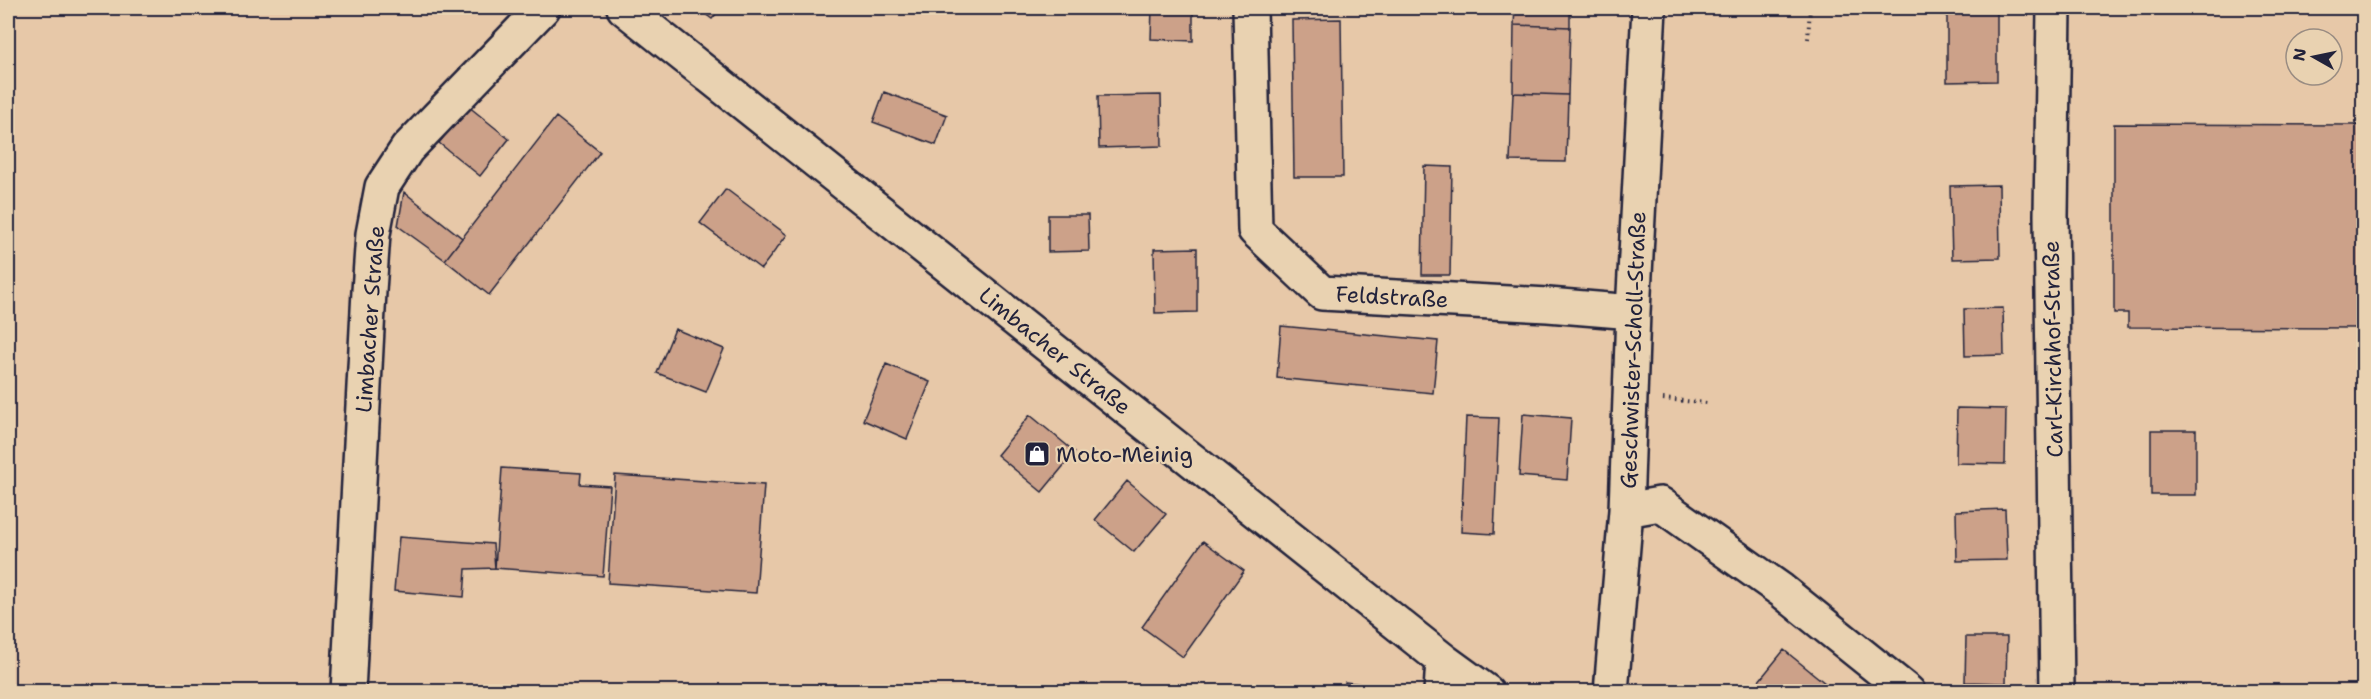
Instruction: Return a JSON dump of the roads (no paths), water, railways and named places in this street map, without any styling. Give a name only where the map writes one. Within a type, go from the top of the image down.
[{"type":"street","name":"Limbacher Straße","points":[[348,692],[369,291],[373,234],[382,187],[407,149],[543,8]]},
{"type":"street","name":"Limbacher Straße","points":[[624,8],[1442,676],[1487,692]]},
{"type":"street","name":"Feldstraße","points":[[1250,8],[1255,230],[1322,293],[1548,305],[1633,312]]},
{"type":"street","name":"Geschwister-Scholl-Straße","points":[[1611,692],[1626,510],[1633,312],[1649,8]]},
{"type":"street","name":"Carl-Kirchhof-Straße","points":[[2054,8],[2051,215],[2057,692]]},
{"type":"street","points":[[1626,510],[1660,504],[1780,590],[1908,692]]},
{"type":"place","name":"Moto-Meinig","points":[[1037,454]]}]
